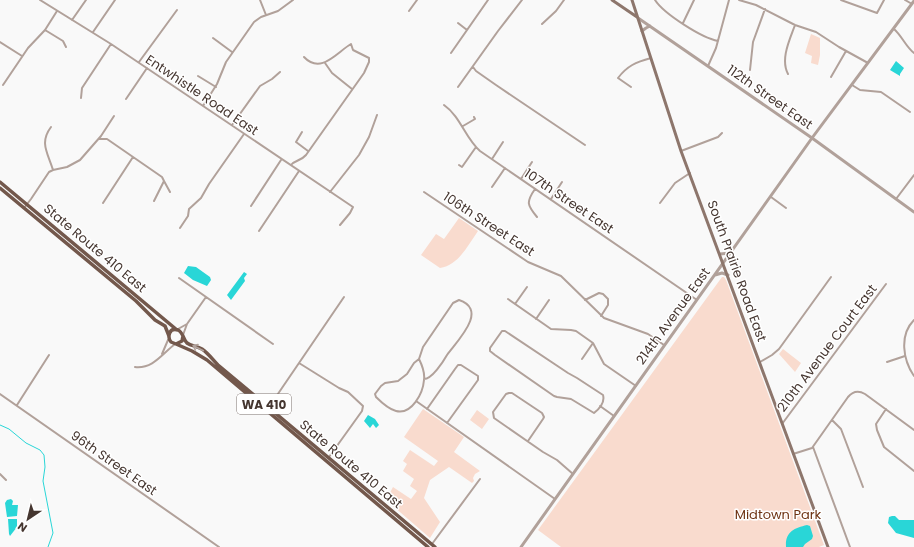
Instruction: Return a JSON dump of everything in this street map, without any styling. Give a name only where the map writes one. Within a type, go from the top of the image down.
[{"type":"main road","name":"112th Street East","points":[[612,0],[638,18]]},
{"type":"main road","name":"South Prairie Road East","points":[[632,0],[681,150],[828,547]]},
{"type":"main road","points":[[627,10],[630,10],[634,5]]},
{"type":"main road","name":"State Route 410 East","points":[[0,182],[136,301],[155,320],[165,326],[169,337]]},
{"type":"main road","name":"State Route 410 East","points":[[0,188],[26,206],[177,330]]},
{"type":"main road","points":[[169,337],[171,332],[177,330]]},
{"type":"main road","name":"WA 410","points":[[177,330],[181,332],[183,336]]},
{"type":"main road","points":[[175,344],[181,342],[183,336]]},
{"type":"main road","name":"State Route 410 East","points":[[183,336],[188,344],[196,346],[204,351],[327,460]]},
{"type":"main road","name":"WA 410","points":[[169,337],[171,342],[175,344]]},
{"type":"main road","name":"State Route 410 East","points":[[175,344],[192,351],[207,360],[432,546]]},
{"type":"street","name":"Entwhistle Road East","points":[[40,0],[139,62],[353,207],[340,225]]},
{"type":"street","points":[[72,20],[86,0]]},
{"type":"street","points":[[92,32],[115,0]]},
{"type":"street","points":[[260,0],[266,14]]},
{"type":"street","points":[[203,106],[216,87],[232,52],[254,22],[266,14],[278,11],[293,0]]},
{"type":"street","points":[[409,11],[417,0]]},
{"type":"street","points":[[451,53],[488,0]]},
{"type":"street","points":[[458,87],[490,41],[522,0]]},
{"type":"street","points":[[542,24],[556,11],[564,0]]},
{"type":"street","points":[[655,0],[663,9],[702,36],[718,41]]},
{"type":"street","points":[[683,23],[694,0]]},
{"type":"street","points":[[708,66],[715,52],[729,0]]},
{"type":"street","points":[[738,0],[745,1],[765,9],[796,25],[818,32],[846,51],[868,63]]},
{"type":"street","points":[[841,0],[877,13],[884,0]]},
{"type":"street","points":[[905,0],[913,3]]},
{"type":"street","name":"214th Avenue East","points":[[521,547],[812,138],[913,3]]},
{"type":"street","points":[[750,70],[753,42],[765,9]]},
{"type":"street","points":[[139,62],[177,10]]},
{"type":"street","points":[[3,85],[31,43],[44,30],[57,11]]},
{"type":"street","name":"112th Street East","points":[[638,18],[812,138],[914,212]]},
{"type":"street","points":[[458,23],[467,30]]},
{"type":"street","points":[[788,74],[785,69],[787,49],[796,25]]},
{"type":"street","points":[[642,31],[650,26]]},
{"type":"street","points":[[894,29],[914,53]]},
{"type":"street","points":[[44,30],[63,41],[66,47]]},
{"type":"street","points":[[213,38],[232,52]]},
{"type":"street","points":[[0,42],[22,56]]},
{"type":"street","points":[[81,98],[82,88],[111,44]]},
{"type":"street","points":[[290,165],[293,162],[302,160],[367,67],[369,58],[353,50],[351,44],[326,63],[313,62],[304,57]]},
{"type":"street","points":[[831,77],[846,51]]},
{"type":"street","points":[[631,87],[618,78],[630,65],[651,58]]},
{"type":"street","points":[[326,63],[332,73],[352,89]]},
{"type":"street","points":[[473,67],[476,71],[586,145]]},
{"type":"street","points":[[126,99],[147,68]]},
{"type":"street","points":[[232,125],[260,86],[280,72]]},
{"type":"street","points":[[198,76],[216,87]]},
{"type":"street","points":[[852,85],[860,90],[879,91],[885,93],[910,112]]},
{"type":"street","name":"107th Street East","points":[[444,105],[456,115],[476,147],[697,300]]},
{"type":"street","points":[[330,192],[359,155],[369,137],[378,115]]},
{"type":"street","points":[[26,206],[49,172],[67,167],[76,162],[98,139],[114,116]]},
{"type":"street","points":[[463,126],[475,119],[474,117]]},
{"type":"street","points":[[51,127],[47,132],[44,142],[53,170]]},
{"type":"street","points":[[302,132],[296,142],[308,151]]},
{"type":"street","points":[[681,150],[718,137],[722,133]]},
{"type":"street","points":[[180,228],[188,216],[189,209],[201,198],[244,134]]},
{"type":"street","points":[[98,139],[107,139],[156,172],[162,177],[170,192]]},
{"type":"street","points":[[492,159],[503,142]]},
{"type":"street","points":[[459,165],[462,167],[476,147]]},
{"type":"street","points":[[103,203],[133,157]]},
{"type":"street","points":[[251,206],[281,159]]},
{"type":"street","points":[[521,179],[532,162]]},
{"type":"street","points":[[492,187],[505,168]]},
{"type":"street","points":[[259,231],[299,171]]},
{"type":"street","points":[[660,203],[675,182],[690,173]]},
{"type":"street","points":[[896,199],[914,175]]},
{"type":"street","points":[[154,201],[164,181]]},
{"type":"street","points":[[550,199],[562,182]]},
{"type":"street","points":[[535,189],[528,202],[537,218]]},
{"type":"street","name":"106th Street East","points":[[424,192],[528,262],[559,275],[601,316],[608,320],[648,334],[665,346]]},
{"type":"street","points":[[771,197],[786,208]]},
{"type":"street","points":[[720,254],[730,254]]},
{"type":"street","points":[[715,275],[722,273],[728,276]]},
{"type":"street","points":[[760,362],[779,349],[831,277]]},
{"type":"street","points":[[179,278],[273,344]]},
{"type":"street","name":"210th Avenue Court East","points":[[782,424],[886,284]]},
{"type":"street","points":[[515,304],[527,287]]},
{"type":"street","points":[[585,300],[599,293],[603,294],[608,299],[608,305],[601,316]]},
{"type":"street","points":[[183,336],[187,324],[206,297]]},
{"type":"street","points":[[268,408],[344,297]]},
{"type":"street","points":[[508,299],[551,329],[574,330],[593,343],[604,364],[636,386]]},
{"type":"street","points":[[536,319],[549,300]]},
{"type":"street","points":[[419,359],[423,367],[424,380],[416,401],[409,408],[400,412],[391,409],[376,397],[375,394],[378,388],[385,383],[400,380],[419,359],[423,347],[453,303],[456,301],[463,301],[466,303],[472,312],[470,324],[430,378],[424,380]]},
{"type":"street","points":[[914,320],[904,336],[905,356],[914,376]]},
{"type":"street","points":[[177,330],[187,324]]},
{"type":"street","points":[[505,330],[603,395],[604,400],[600,406],[594,413],[571,399],[557,397],[495,355],[490,349],[500,332],[505,330]]},
{"type":"street","points":[[160,357],[167,345],[169,337]]},
{"type":"street","points":[[582,359],[593,343]]},
{"type":"street","points":[[135,367],[149,366],[175,344]]},
{"type":"street","points":[[16,405],[49,355]]},
{"type":"street","points":[[887,362],[905,356]]},
{"type":"street","points":[[299,363],[348,392],[363,406],[362,411],[327,460]]},
{"type":"street","points":[[427,409],[458,366],[461,365],[477,376],[478,380],[447,423]]},
{"type":"street","points":[[793,454],[813,447],[848,397],[857,392],[865,394],[914,430]]},
{"type":"street","points":[[528,442],[544,417],[512,393],[506,394],[493,412],[494,418],[528,442],[558,460],[573,474]]},
{"type":"street","name":"96th Street East","points":[[0,394],[219,547]]},
{"type":"street","points":[[416,401],[555,499]]},
{"type":"street","points":[[600,406],[614,416]]},
{"type":"street","points":[[886,409],[876,425],[885,449],[914,471]]},
{"type":"street","points":[[832,420],[841,429],[863,487]]},
{"type":"street","points":[[813,447],[850,547]]},
{"type":"street","points":[[0,474],[6,480]]},
{"type":"street","points":[[432,546],[480,479]]},
{"type":"green space","points":[[811,34],[820,38],[820,55],[818,65],[811,63],[812,56],[805,53]]},
{"type":"green space","points":[[459,218],[478,231],[458,259],[447,266],[440,268],[421,255],[436,234],[444,239]]},
{"type":"green space","name":"Midtown Park","points":[[722,277],[726,280],[824,545],[819,547],[561,547],[538,530]]},
{"type":"green space","points":[[783,349],[801,363],[795,372],[779,354]]},
{"type":"green space","points":[[423,409],[464,437],[454,452],[480,471],[475,474],[473,478],[474,481],[472,483],[449,467],[430,480],[424,498],[440,522],[430,538],[386,500],[393,487],[411,499],[417,491],[410,486],[414,479],[403,471],[407,464],[403,461],[410,450],[434,466],[438,461],[404,437]]},
{"type":"green space","points":[[477,410],[489,419],[482,429],[470,420]]},
{"type":"water","points":[[896,61],[904,68],[900,76],[890,70]]},
{"type":"water","points":[[188,266],[196,267],[210,277],[211,280],[207,286],[193,280],[184,273]]},
{"type":"water","points":[[244,272],[247,274],[244,278],[245,281],[231,300],[227,295]]},
{"type":"water","points":[[368,415],[375,419],[379,425],[376,428],[373,424],[370,428],[364,421]]},
{"type":"water","points":[[11,499],[13,501],[12,505],[18,505],[17,516],[7,517],[5,503],[7,500]]},
{"type":"water","points":[[895,516],[899,520],[914,520],[914,538],[896,533],[888,523],[889,517]]},
{"type":"water","points":[[8,519],[17,519],[17,527],[10,536],[9,534]]},
{"type":"water","points":[[807,525],[810,526],[813,536],[812,539],[803,547],[786,547],[789,534],[794,529]]},
{"type":"waterway","points":[[0,425],[9,429],[26,443],[40,450],[44,455],[45,467],[43,481],[53,533],[48,547]]}]
